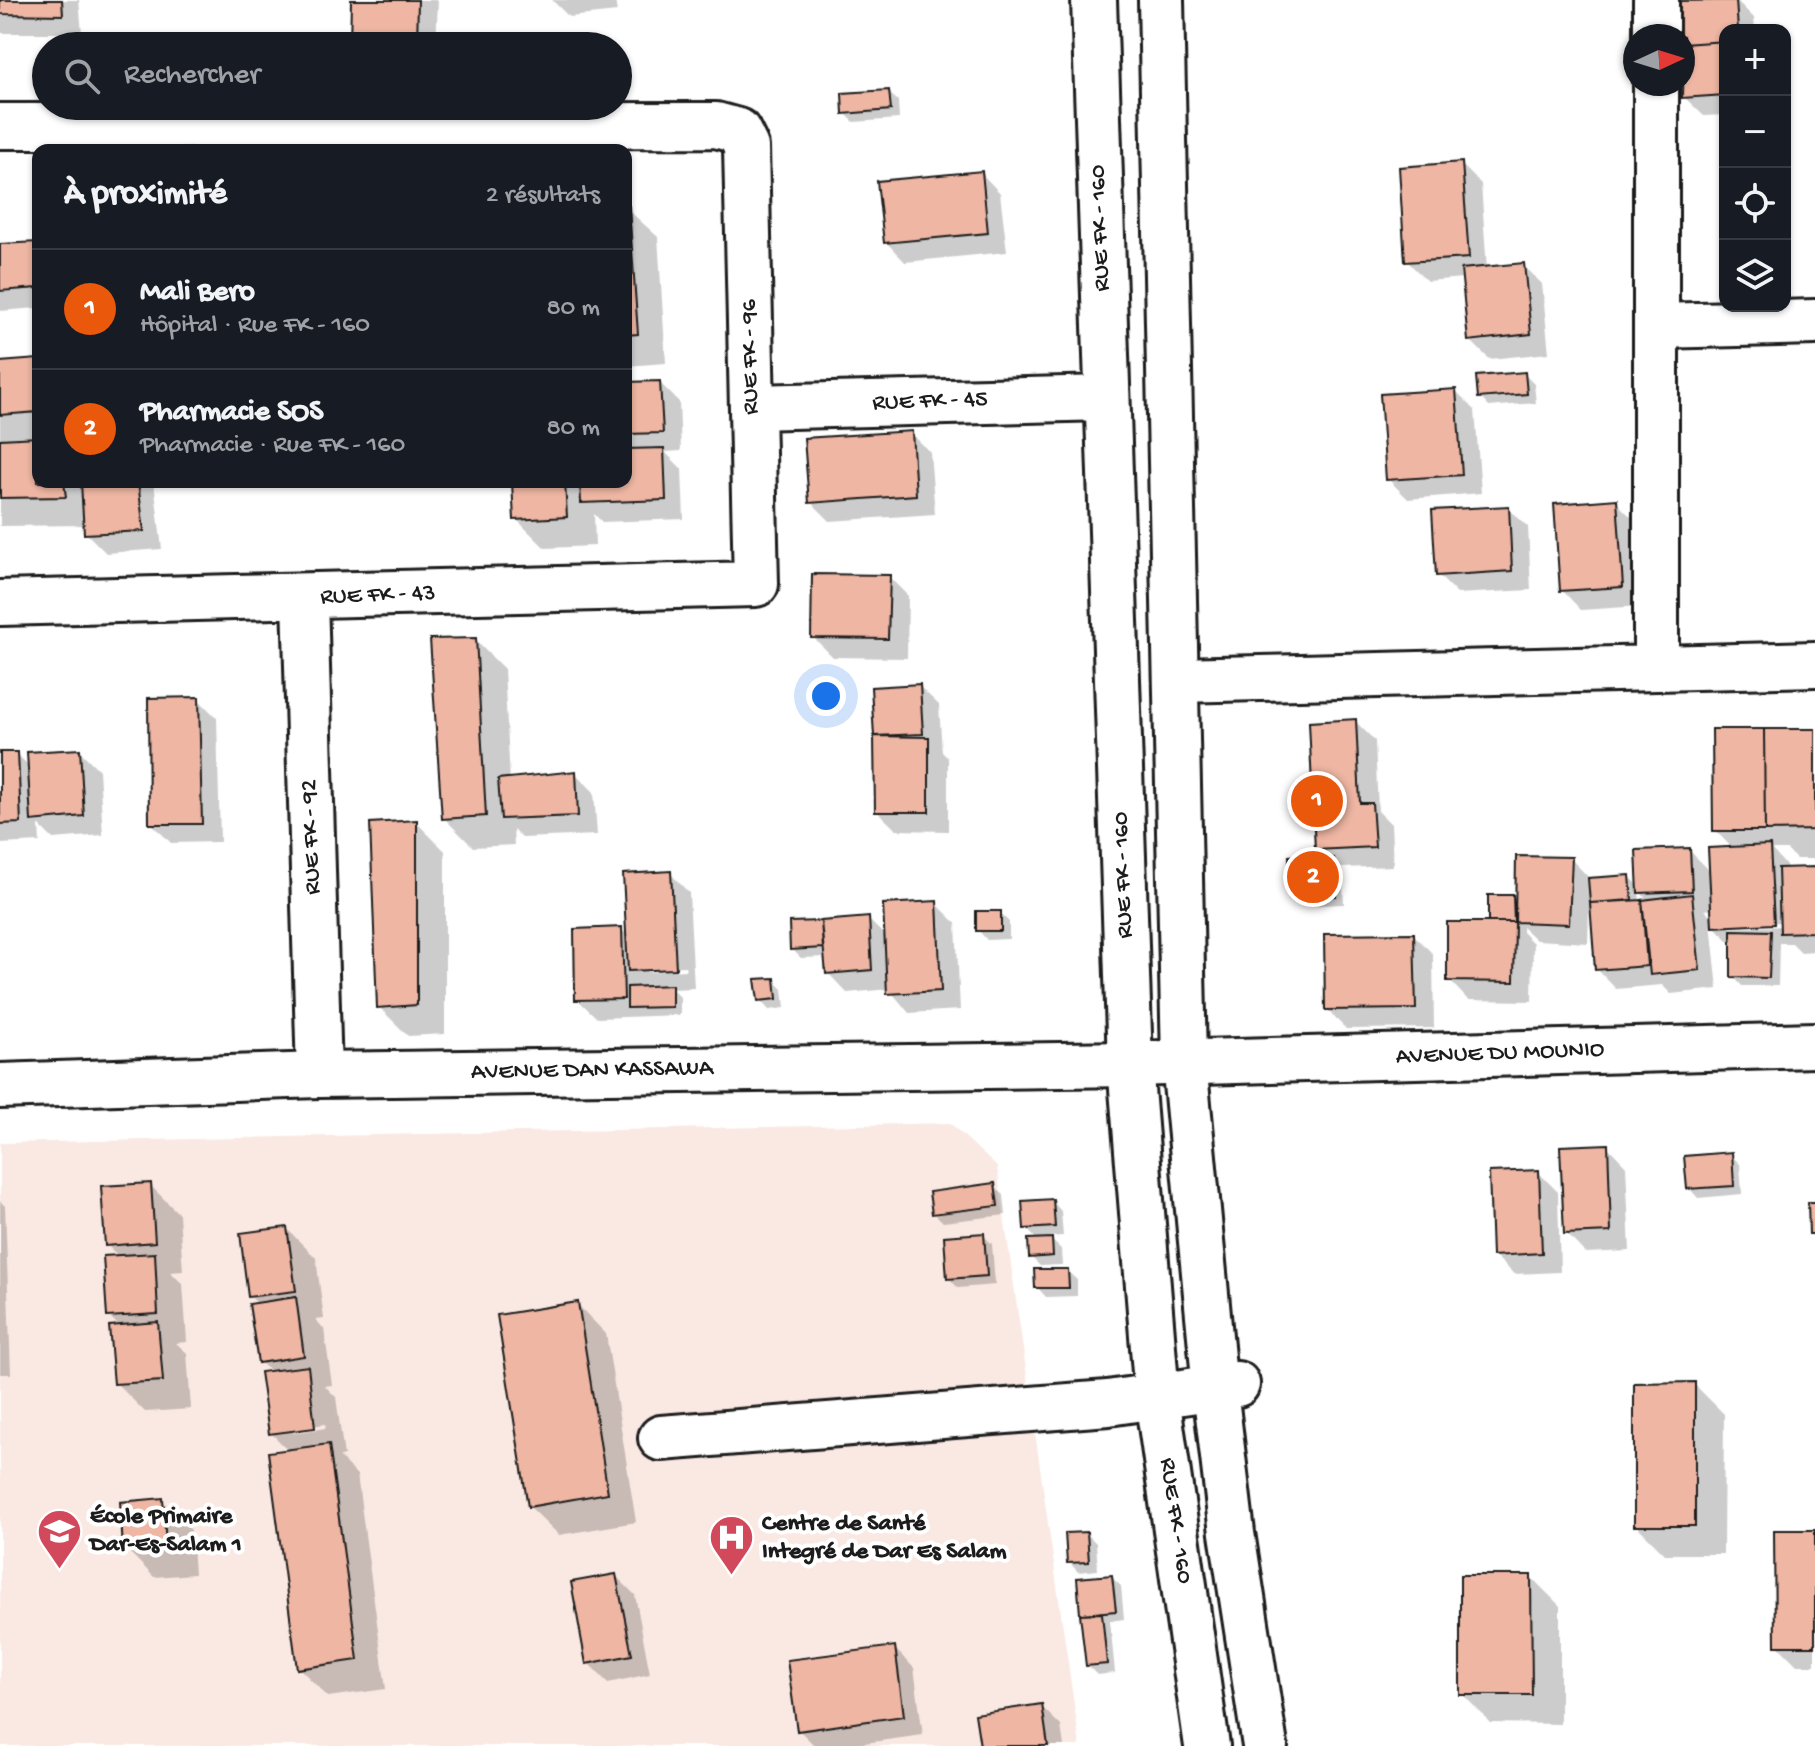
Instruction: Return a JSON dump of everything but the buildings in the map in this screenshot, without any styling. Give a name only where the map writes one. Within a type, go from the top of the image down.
[{"type":"street","name":"RUE FK - 160","points":[[1094,0],[1130,1064],[1157,1397],[1207,1746]]},
{"type":"street","points":[[1161,0],[1184,1062],[1226,1386],[1232,1533],[1265,1746]]},
{"type":"street","points":[[1656,0],[1656,24]]},
{"type":"street","points":[[1656,96],[1656,668]]},
{"type":"street","name":"RUE FK - 96","points":[[0,126],[716,125],[738,131],[746,147],[756,584]]},
{"type":"street","points":[[1656,326],[1815,322]]},
{"type":"street","name":"RUE FK - 45","points":[[752,407],[1107,398]]},
{"type":"street","name":"RUE FK - 43","points":[[0,603],[305,598],[756,584]]},
{"type":"street","name":"RUE FK - 92","points":[[305,598],[319,1075]]},
{"type":"street","points":[[1177,680],[1815,664]]},
{"type":"street","name":"AVENUE DU MOUNIO","points":[[1184,1062],[1815,1045]]},
{"type":"street","name":"AVENUE DAN KASSAWA","points":[[0,1086],[319,1075],[1184,1062]]},
{"type":"street","points":[[661,1438],[1157,1397],[1226,1386]]},
{"type":"shaded area","name":"Centre de Santé Integré de Dar Es Salam","points":[[950,1123],[997,1167],[1080,1746],[0,1746],[0,1143]]},
{"type":"place","name":"Mali Bero","points":[[1317,801]]},
{"type":"place","name":"Pharmacie SOS","points":[[1313,877]]},
{"type":"place","name":"École Primaire Dar-Es-Salam 1","points":[[59,1570]]},
{"type":"place","name":"Centre de Santé Integré de Dar Es Salam","points":[[731,1577]]}]
